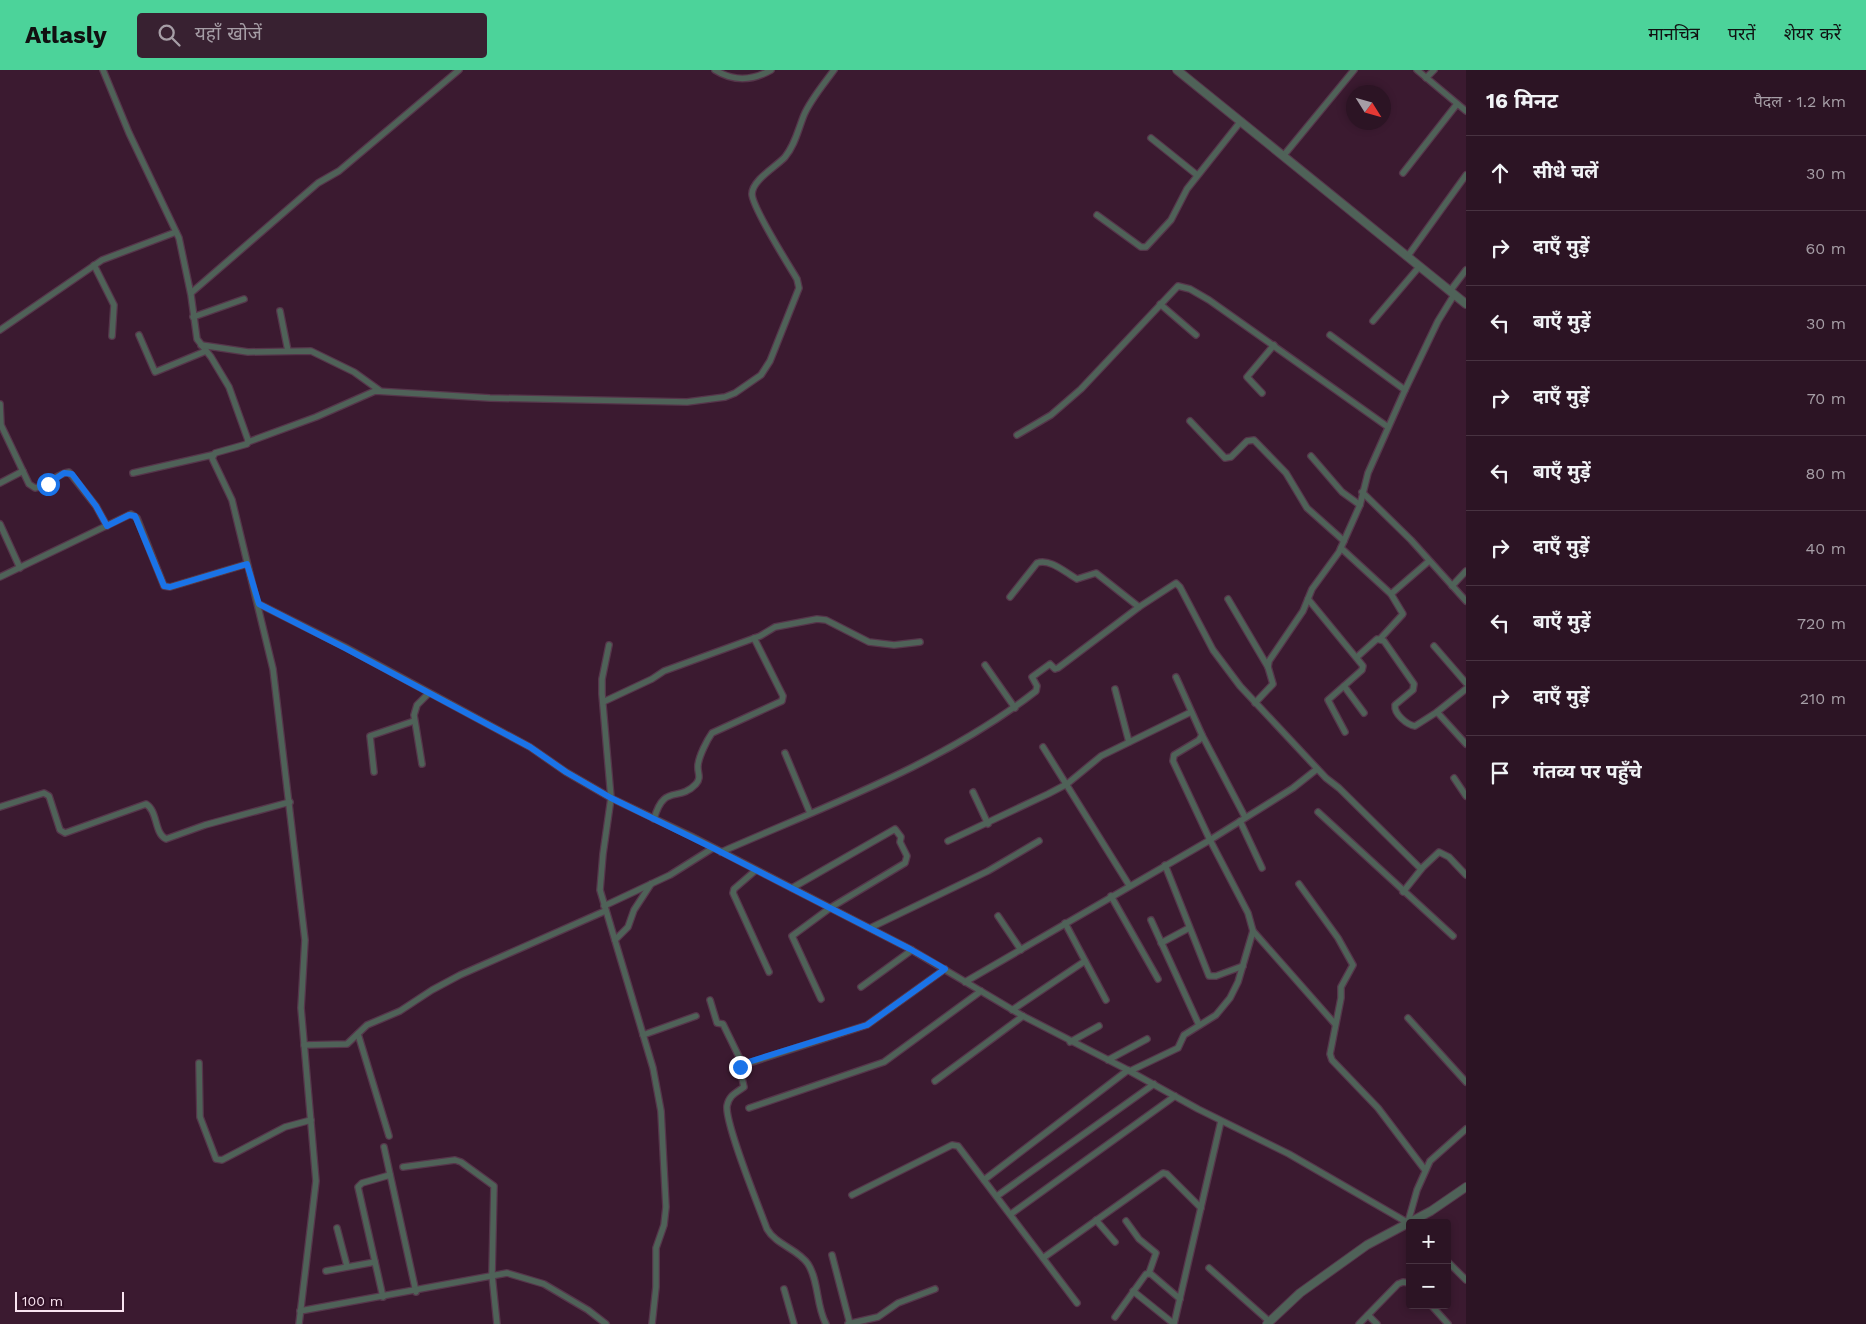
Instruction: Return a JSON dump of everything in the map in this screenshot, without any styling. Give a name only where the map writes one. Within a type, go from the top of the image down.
[{"type":"street","points":[[104,70],[114,98],[176,232],[191,293],[196,335],[229,387],[248,442]]},
{"type":"street","points":[[191,293],[318,183],[339,171],[459,70]]},
{"type":"street","points":[[716,70],[734,79],[742,80],[771,70]]},
{"type":"street","points":[[133,473],[212,455],[298,424],[379,390],[490,398],[687,402],[725,397],[745,387],[764,372],[770,361],[799,288],[797,279],[759,210],[752,195],[753,191],[769,170],[791,148],[807,110],[834,70]]},
{"type":"street","points":[[1177,70],[1466,304]]},
{"type":"street","points":[[1284,155],[1354,70]]},
{"type":"street","points":[[1417,70],[1466,111]]},
{"type":"street","points":[[1426,78],[1434,70]]},
{"type":"street","points":[[1403,173],[1457,104]]},
{"type":"street","points":[[1097,215],[1141,247],[1146,247],[1171,220],[1180,199],[1241,121]]},
{"type":"street","points":[[1151,138],[1197,175]]},
{"type":"street","points":[[1407,257],[1466,175]]},
{"type":"street","points":[[0,330],[94,265],[121,252],[176,232]]},
{"type":"street","points":[[94,265],[114,305],[112,336]]},
{"type":"street","points":[[1373,320],[1419,267]]},
{"type":"street","points":[[1268,667],[1269,661],[1303,611],[1312,589],[1341,548],[1360,505],[1362,492],[1388,427],[1438,321],[1466,270]]},
{"type":"street","points":[[1017,435],[1066,403],[1175,288],[1190,289],[1209,300],[1388,427]]},
{"type":"street","points":[[193,317],[244,299]]},
{"type":"street","points":[[1160,304],[1196,335]]},
{"type":"street","points":[[280,311],[288,351]]},
{"type":"street","points":[[1330,335],[1405,390]]},
{"type":"street","points":[[139,336],[155,372],[206,351]]},
{"type":"street","points":[[201,345],[248,352],[288,351],[316,353],[354,372],[379,390]]},
{"type":"street","points":[[1262,393],[1247,377],[1274,345]]},
{"type":"street","points":[[0,404],[1,425],[29,484],[35,488],[43,487],[64,473],[72,474],[96,506],[107,526]]},
{"type":"street","points":[[1190,421],[1225,458],[1231,457],[1247,440],[1254,440],[1286,473],[1301,500],[1314,516],[1344,541]]},
{"type":"street","points":[[212,455],[232,500],[247,564],[259,604],[273,669],[305,940],[301,1008],[316,1181],[299,1324]]},
{"type":"street","points":[[1311,456],[1342,492],[1360,505]]},
{"type":"street","points":[[0,483],[23,471]]},
{"type":"street","points":[[1362,492],[1466,601]]},
{"type":"street","points":[[0,577],[129,515],[135,516],[161,582],[166,587],[247,564]]},
{"type":"street","points":[[0,524],[20,568]]},
{"type":"street","points":[[1341,548],[1391,594],[1403,614],[1380,639],[1357,657]]},
{"type":"street","points":[[1010,597],[1037,562],[1041,561],[1048,562],[1077,579],[1096,573],[1139,607]]},
{"type":"street","points":[[1391,594],[1428,561]]},
{"type":"street","points":[[1452,586],[1466,571]]},
{"type":"street","points":[[721,852],[945,752],[1014,708],[1038,689],[1033,679],[1034,675],[1050,664],[1055,669],[1058,668],[1139,607],[1173,584],[1178,584],[1213,650],[1255,703],[1317,769],[1421,869]]},
{"type":"street","points":[[1228,599],[1268,667],[1273,684],[1255,703]]},
{"type":"street","points":[[1308,599],[1363,666],[1362,670],[1328,700],[1345,732]]},
{"type":"street","points":[[259,604],[530,747],[566,772],[611,798],[912,950],[1012,1010],[1070,1042],[1129,1070],[1221,1121],[1289,1154],[1406,1221]]},
{"type":"street","points":[[603,702],[652,679],[664,671],[754,638],[775,627],[822,619],[869,642],[894,645],[920,642]]},
{"type":"street","points":[[654,819],[658,804],[664,798],[692,787],[698,782],[700,775],[698,764],[712,733],[782,701],[783,696],[754,638]]},
{"type":"street","points":[[1380,639],[1413,680],[1413,690],[1395,705],[1396,712],[1410,725],[1416,726],[1466,689]]},
{"type":"street","points":[[609,645],[602,679],[611,798],[600,877],[604,909],[653,1068],[661,1111],[666,1207],[664,1225],[656,1248],[656,1287],[652,1324]]},
{"type":"street","points":[[1434,646],[1466,683]]},
{"type":"street","points":[[984,665],[1014,708]]},
{"type":"street","points":[[1176,677],[1242,819],[1262,868]]},
{"type":"street","points":[[1344,686],[1364,713]]},
{"type":"street","points":[[1115,689],[1129,742]]},
{"type":"street","points":[[422,764],[414,721],[417,706],[429,693]]},
{"type":"street","points":[[948,841],[988,824],[1067,784],[1091,762],[1191,712]]},
{"type":"street","points":[[1437,712],[1466,744]]},
{"type":"street","points":[[374,772],[370,736],[414,721]]},
{"type":"street","points":[[984,1180],[1129,1070],[1178,1048],[1181,1038],[1216,1015],[1230,998],[1243,966],[1252,931],[1248,913],[1210,840],[1173,761],[1174,755],[1200,740],[1202,735]]},
{"type":"street","points":[[1043,747],[1129,885]]},
{"type":"street","points":[[785,753],[810,813]]},
{"type":"street","points":[[965,982],[1129,885],[1210,840],[1300,783],[1317,769]]},
{"type":"street","points":[[1454,778],[1466,796]]},
{"type":"street","points":[[973,792],[988,824]]},
{"type":"street","points":[[0,807],[44,793],[49,796],[60,830],[65,833],[146,804],[151,808],[161,836],[166,839],[205,825],[290,802]]},
{"type":"street","points":[[1318,812],[1453,936]]},
{"type":"street","points":[[792,888],[897,830],[907,856],[905,863],[830,908],[792,936],[821,999]]},
{"type":"street","points":[[870,928],[988,871],[1039,841]]},
{"type":"street","points":[[304,1045],[347,1044],[373,1022],[400,1011],[432,990],[479,965],[604,909],[685,866],[713,848]]},
{"type":"street","points":[[1403,892],[1421,869],[1437,853],[1443,853],[1466,875]]},
{"type":"street","points":[[1165,865],[1209,976],[1216,976],[1243,966]]},
{"type":"street","points":[[756,870],[734,889],[733,894],[769,972]]},
{"type":"street","points":[[615,940],[628,927],[634,910],[651,884]]},
{"type":"street","points":[[1299,884],[1338,938],[1353,965],[1341,987],[1342,998],[1330,1054],[1332,1060],[1378,1108],[1425,1170]]},
{"type":"street","points":[[1111,896],[1158,979]]},
{"type":"street","points":[[998,916],[1020,950]]},
{"type":"street","points":[[1151,920],[1199,1026]]},
{"type":"street","points":[[1065,923],[1106,1000]]},
{"type":"street","points":[[1161,943],[1189,928]]},
{"type":"street","points":[[1252,931],[1335,1024]]},
{"type":"street","points":[[860,987],[912,950]]},
{"type":"street","points":[[1012,1010],[1085,961]]},
{"type":"street","points":[[742,1065],[867,1025],[945,969]]},
{"type":"street","points":[[749,1108],[884,1062],[981,991]]},
{"type":"street","points":[[710,1000],[717,1023],[722,1024],[742,1065],[740,1069],[745,1082],[744,1087],[734,1093],[728,1104],[731,1126],[767,1228],[772,1236],[810,1266],[826,1324]]},
{"type":"street","points":[[642,1035],[696,1016]]},
{"type":"street","points":[[935,1081],[1023,1016]]},
{"type":"street","points":[[1408,1018],[1466,1082]]},
{"type":"street","points":[[1070,1042],[1099,1026]]},
{"type":"street","points":[[358,1034],[390,1136]]},
{"type":"street","points":[[1108,1060],[1147,1039]]},
{"type":"street","points":[[199,1063],[200,1117],[216,1159],[222,1160],[285,1126],[311,1120]]},
{"type":"street","points":[[996,1196],[1154,1084]]},
{"type":"street","points":[[1010,1214],[1175,1096]]},
{"type":"street","points":[[1133,1291],[1174,1324],[1221,1121]]},
{"type":"street","points":[[1410,1219],[1425,1170],[1430,1161],[1466,1129]]},
{"type":"street","points":[[852,1194],[955,1145],[960,1147],[1077,1303]]},
{"type":"street","points":[[384,1147],[416,1292]]},
{"type":"street","points":[[403,1167],[455,1160],[461,1162],[494,1186],[492,1276],[497,1324]]},
{"type":"street","points":[[1043,1258],[1163,1173],[1168,1174],[1201,1208]]},
{"type":"street","points":[[383,1297],[358,1187],[362,1183],[390,1174]]},
{"type":"street","points":[[1416,1219],[1466,1187]]},
{"type":"street","points":[[1096,1220],[1115,1242]]},
{"type":"street","points":[[1114,1317],[1149,1273],[1156,1253],[1139,1239],[1126,1222]]},
{"type":"street","points":[[1209,1268],[1268,1323],[1300,1294],[1367,1245],[1406,1225]]},
{"type":"street","points":[[337,1228],[347,1266]]},
{"type":"street","points":[[832,1255],[849,1324],[878,1316],[898,1303],[935,1289]]},
{"type":"street","points":[[326,1271],[375,1262]]},
{"type":"street","points":[[1450,1264],[1466,1280]]},
{"type":"street","points":[[300,1311],[416,1292],[507,1273],[540,1282],[588,1310],[606,1324]]},
{"type":"street","points":[[1149,1273],[1180,1298]]},
{"type":"street","points":[[1359,1324],[1398,1284],[1406,1282]]},
{"type":"street","points":[[784,1288],[794,1324]]},
{"type":"street","points":[[1435,1309],[1448,1324]]},
{"type":"street","points":[[1368,1315],[1377,1324]]},
{"type":"route","points":[[48,484],[64,473],[69,472],[72,474],[99,510],[107,526],[129,515],[135,516],[164,586],[170,587],[247,564],[259,604],[530,747],[566,772],[611,798],[691,836],[945,969],[881,1017],[861,1028],[745,1063],[740,1067]]}]
